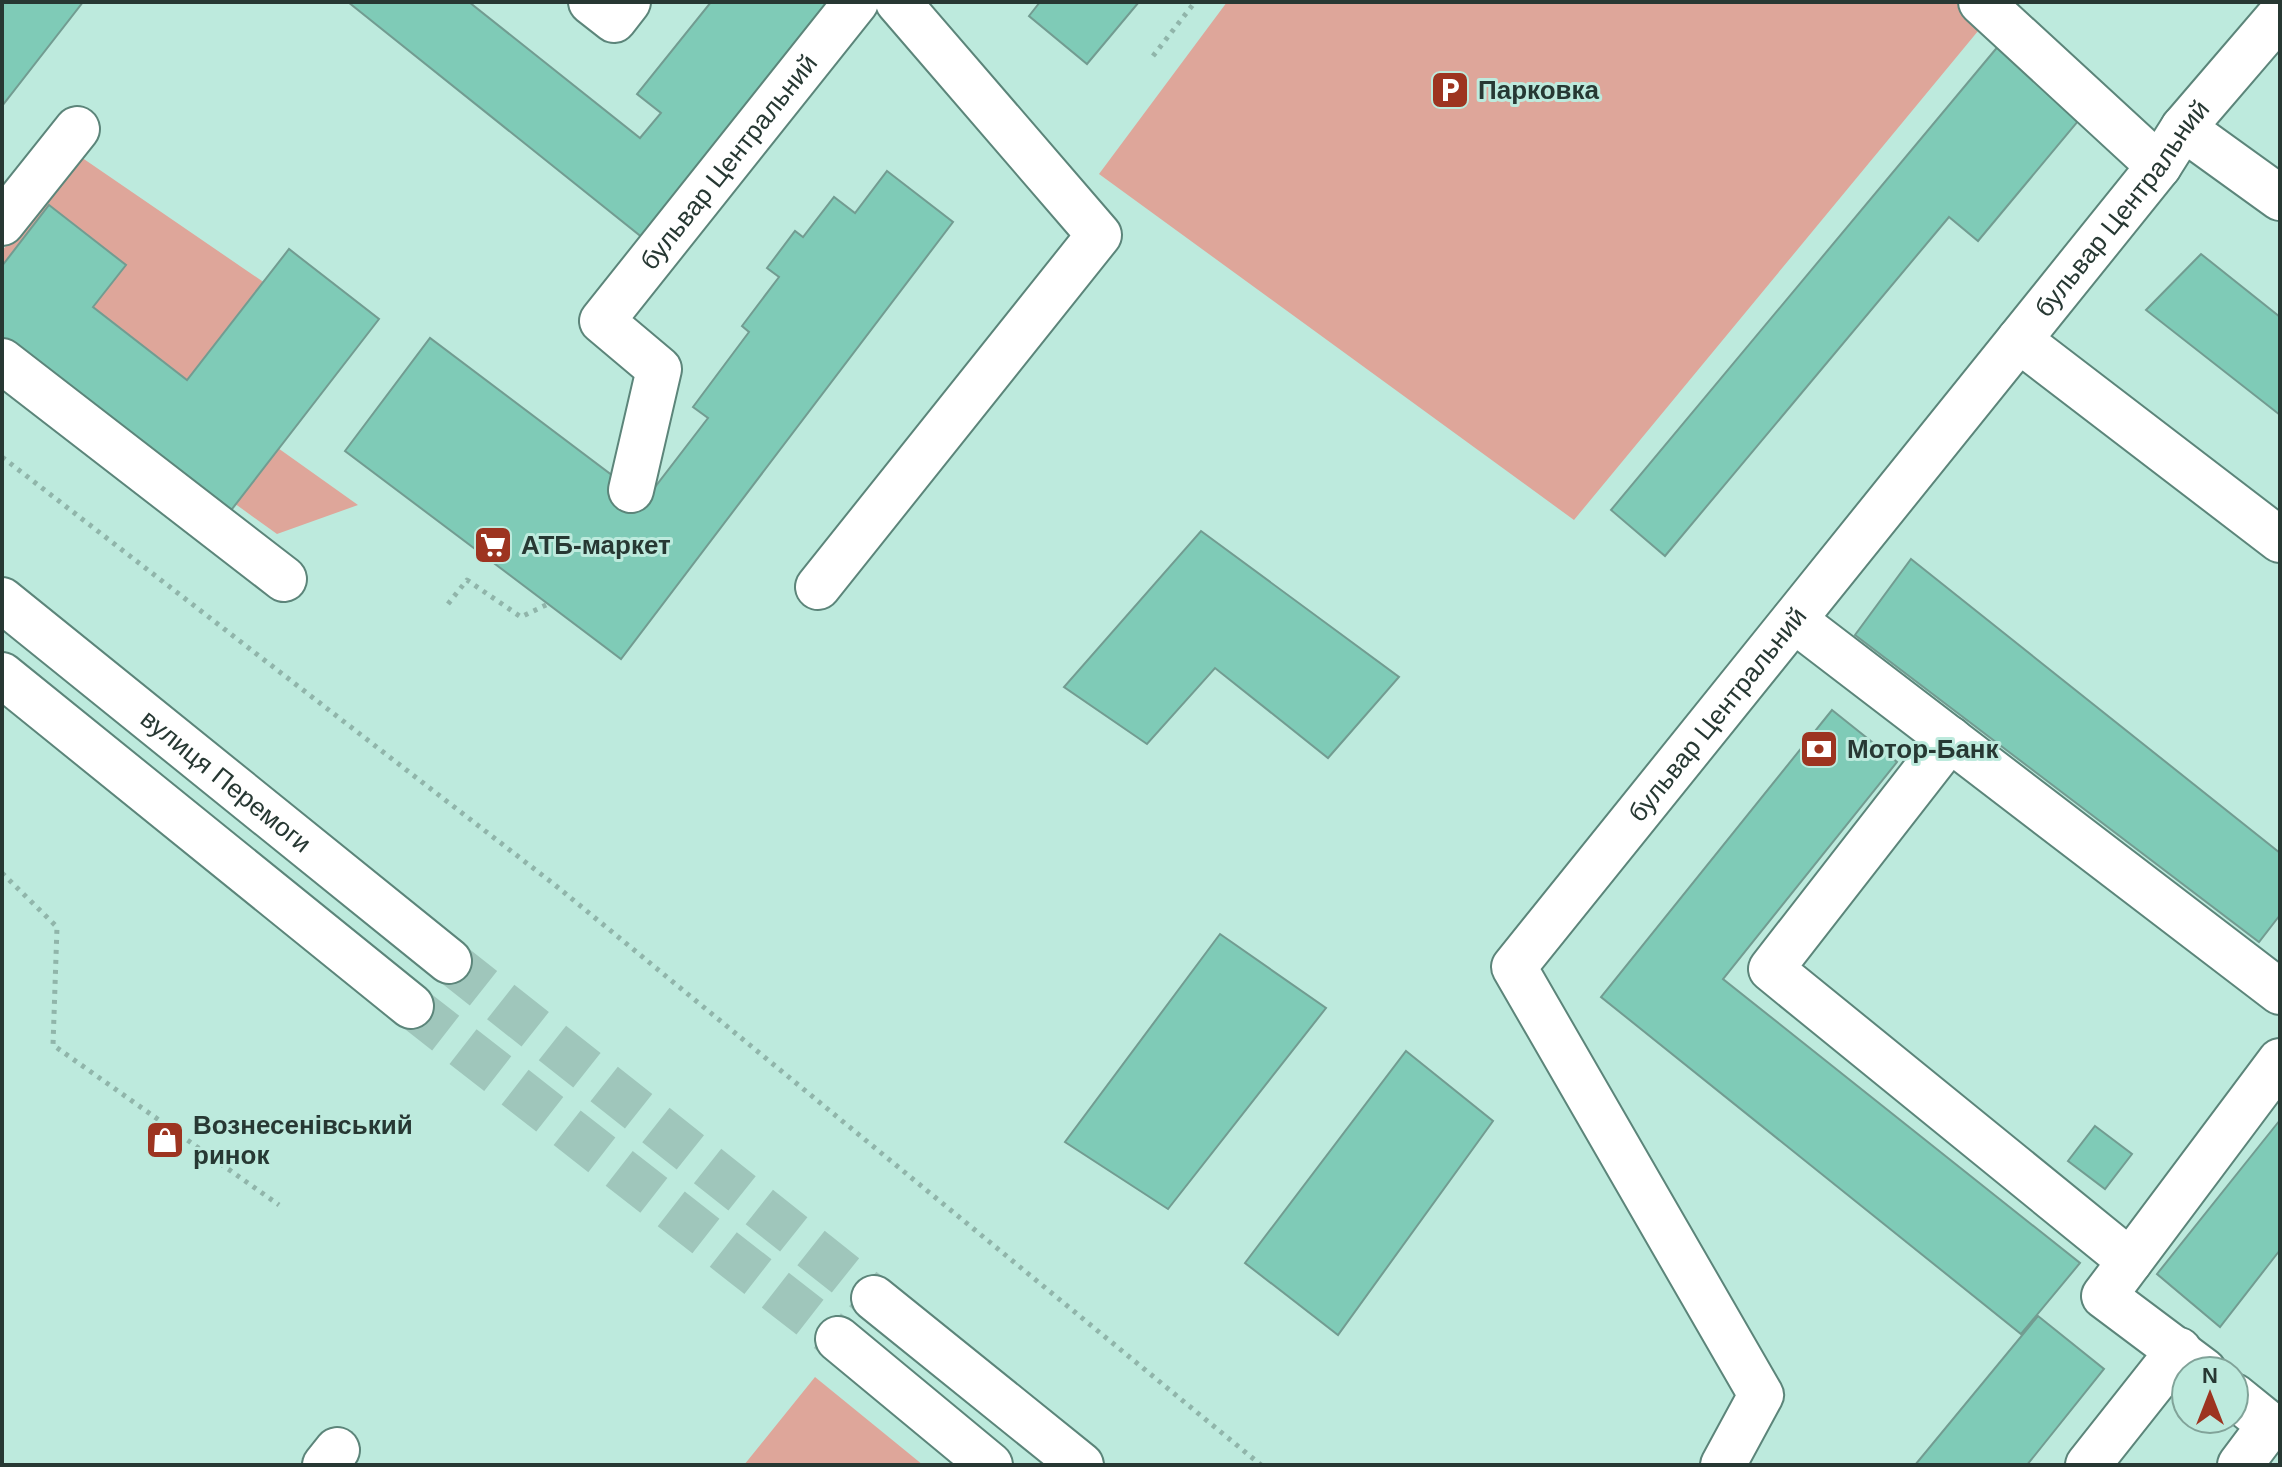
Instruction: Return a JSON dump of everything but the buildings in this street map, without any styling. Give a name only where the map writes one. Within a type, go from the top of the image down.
[{"type":"street","points":[[591,2],[614,20],[628,2]]},
{"type":"street","name":"бульвар Центральний","points":[[631,490],[659,369],[602,321],[856,2]]},
{"type":"street","points":[[818,587],[1099,235],[898,2]]},
{"type":"street","points":[[1981,2],[2159,166]]},
{"type":"street","name":"бульвар Центральний","points":[[1723,1465],[1761,1395],[1514,967],[2159,166],[2183,128],[2280,15]]},
{"type":"street","points":[[2183,128],[2280,198]]},
{"type":"street","points":[[2,223],[77,129]]},
{"type":"street","points":[[2019,340],[2280,540]]},
{"type":"street","points":[[2,361],[284,579]]},
{"type":"street","name":"вулиця Перемоги","points":[[2,600],[449,961]]},
{"type":"street","points":[[1794,620],[2280,992]]},
{"type":"street","points":[[2,675],[411,1006]]},
{"type":"street","points":[[1950,739],[1771,969],[2130,1261]]},
{"type":"street","points":[[2184,1355],[2104,1296],[2280,1061]]},
{"type":"street","points":[[874,1298],[1081,1465]]},
{"type":"street","points":[[838,1339],[990,1465]]},
{"type":"street","points":[[2088,1465],[2170,1383]]},
{"type":"street","points":[[2240,1465],[2275,1419],[2250,1405]]},
{"type":"path","points":[[1153,56],[1195,2]]},
{"type":"path","points":[[2,457],[555,885],[1261,1465]]},
{"type":"path","points":[[448,604],[467,580],[521,617],[548,604]]},
{"type":"path","points":[[2,873],[57,927],[53,1045],[279,1205]]},
{"type":"shaded area","points":[[1227,2],[2002,2],[1574,520],[1099,174]]},
{"type":"shaded area","points":[[78,155],[275,290],[202,394],[358,505],[277,534],[2,336],[2,251]]},
{"type":"shaded area","points":[[815,1377],[923,1465],[744,1465]]},
{"type":"tunnel","points":[[449,961],[874,1298]]},
{"type":"tunnel","points":[[411,1006],[838,1339]]},
{"type":"place","name":"Парковка","points":[[1450,90]]},
{"type":"place","name":"АТБ-маркет","points":[[493,545]]},
{"type":"place","name":"Мотор-Банк","points":[[1819,749]]},
{"type":"place","name":"Вознесенівський ринок","points":[[165,1140]]}]
